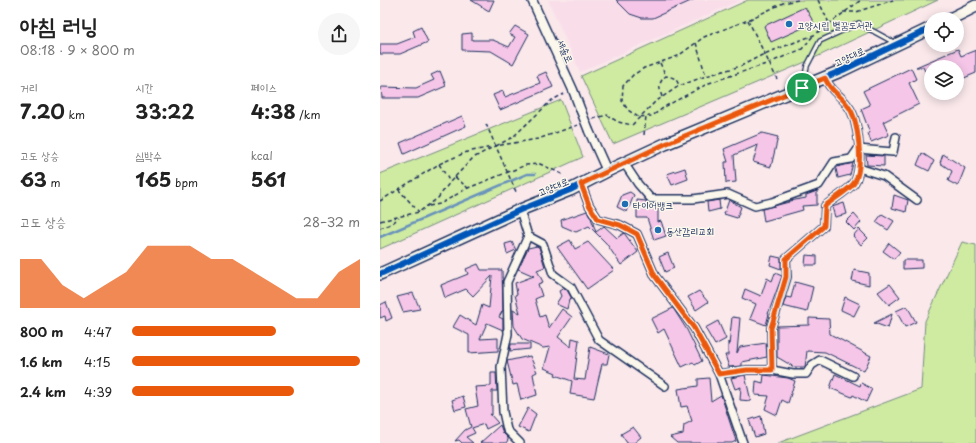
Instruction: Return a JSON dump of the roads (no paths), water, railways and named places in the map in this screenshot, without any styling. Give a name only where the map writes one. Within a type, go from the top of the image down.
[{"type":"main road","points":[[963,12],[975,6]]},
{"type":"main road","name":"고양대로","points":[[380,274],[581,184],[624,163],[825,78],[924,32]]},
{"type":"street","name":"세솔로","points":[[532,0],[573,90],[607,171]]},
{"type":"street","points":[[772,370],[771,328],[786,277],[786,259],[824,226],[825,206],[854,183],[860,168],[857,128],[849,106],[829,88],[825,78]]},
{"type":"street","points":[[858,149],[892,152],[896,137]]},
{"type":"street","points":[[624,163],[638,184],[651,199],[693,199],[728,194],[755,206],[772,202],[819,185],[834,162],[850,159],[858,149]]},
{"type":"street","points":[[860,168],[884,176],[917,200]]},
{"type":"street","points":[[581,184],[589,205],[598,219],[620,225],[637,234],[655,276],[694,328],[719,374],[743,443]]},
{"type":"street","points":[[520,210],[528,236],[507,282],[508,334],[502,367],[503,412],[508,430],[520,443]]},
{"type":"street","points":[[528,236],[543,244],[554,274],[571,287],[599,340],[665,386]]},
{"type":"street","points":[[719,374],[747,370],[772,370],[793,374],[806,374],[812,365],[820,360],[853,376]]},
{"type":"lane","points":[[802,88],[807,66],[820,41],[859,23]]},
{"type":"lane","points":[[864,28],[874,30],[897,45]]},
{"type":"waterway","points":[[380,237],[527,174],[535,174]]},
{"type":"place","name":"고양시립 별꿈도서관","points":[[789,24]]},
{"type":"place","name":"타이어뱅크","points":[[625,204]]},
{"type":"place","name":"동산감리교회","points":[[658,230]]}]
